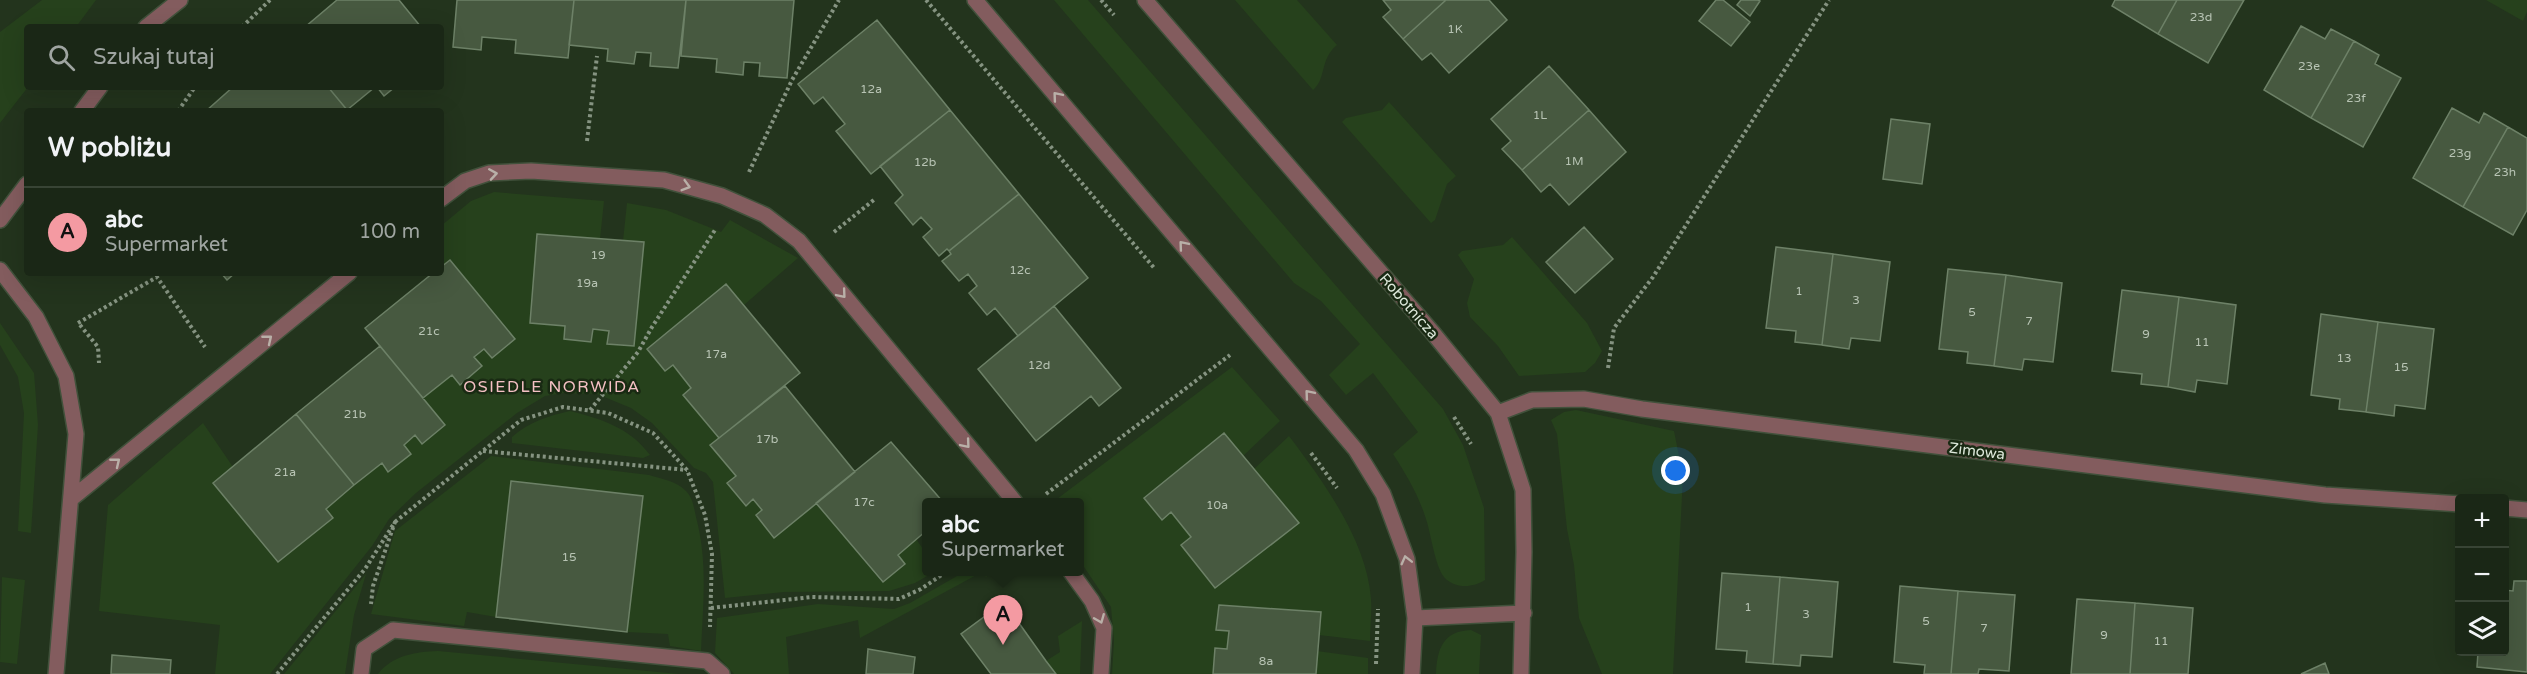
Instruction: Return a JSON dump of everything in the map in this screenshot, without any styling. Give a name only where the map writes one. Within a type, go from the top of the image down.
[{"type":"street","points":[[150,24],[180,0]]},
{"type":"street","points":[[975,0],[1356,450],[1383,494],[1407,559],[1415,618],[1412,674]]},
{"type":"street","name":"Robotnicza","points":[[1145,0],[1433,333],[1498,413],[1523,490],[1524,613],[1521,674]]},
{"type":"street","points":[[84,108],[98,90]]},
{"type":"street","points":[[444,197],[465,181],[489,172],[531,171],[664,180],[722,196],[765,215],[799,241],[1012,498]]},
{"type":"street","points":[[0,220],[24,188]]},
{"type":"street","points":[[0,270],[36,317],[66,376],[76,434],[56,674]]},
{"type":"street","points":[[71,499],[345,276]]},
{"type":"street","name":"Zimowa","points":[[1498,413],[1532,400],[1584,399],[1642,409],[2325,495],[2455,504]]},
{"type":"street","points":[[2509,508],[2527,510]]},
{"type":"street","points":[[1074,576],[1092,601],[1104,628],[1101,674]]},
{"type":"street","points":[[1415,618],[1524,613]]},
{"type":"street","points":[[361,674],[364,649],[393,630],[707,661],[722,674]]},
{"type":"path","points":[[245,24],[270,0]]},
{"type":"path","points":[[590,410],[638,352],[734,202],[792,80],[839,0]]},
{"type":"path","points":[[926,0],[1162,278]]},
{"type":"path","points":[[1101,0],[1116,18]]},
{"type":"path","points":[[1603,402],[1614,327],[1653,277],[1829,0]]},
{"type":"path","points":[[583,174],[597,56]]},
{"type":"path","points":[[180,108],[193,90]]},
{"type":"path","points":[[807,252],[875,199]]},
{"type":"path","points":[[1222,346],[1237,363]]},
{"type":"path","points":[[1044,495],[1230,355]]},
{"type":"path","points":[[277,674],[364,569],[395,522],[521,420],[563,407],[608,413],[653,433],[687,470],[705,515],[712,554],[707,661]]},
{"type":"path","points":[[1451,410],[1475,450]]},
{"type":"path","points":[[1308,449],[1341,494]]},
{"type":"path","points":[[483,451],[687,470]]},
{"type":"path","points":[[364,649],[373,586],[395,522]]},
{"type":"path","points":[[711,608],[812,597],[899,599],[921,589],[940,576]]},
{"type":"path","points":[[1376,674],[1378,598]]},
{"type":"green space","points":[[42,0],[96,0],[78,24],[24,24],[26,90],[0,123],[0,32]]},
{"type":"green space","points":[[1054,0],[1088,0],[1443,409],[1463,445],[1484,508],[1485,580],[1475,585],[1458,585],[1448,581],[1441,572],[1420,502],[1393,454],[1418,432],[1373,373],[1346,395],[1329,375],[1360,344],[1321,301],[1294,283]]},
{"type":"green space","points":[[1235,0],[1297,0],[1337,45],[1331,51],[1320,80],[1313,90]]},
{"type":"green space","points":[[2486,0],[2527,0],[2527,12],[2523,21]]},
{"type":"green space","points":[[1389,102],[1456,176],[1447,184],[1435,220],[1431,223],[1342,122],[1346,118],[1382,110]]},
{"type":"green space","points":[[494,192],[604,201],[600,239],[537,234],[530,323],[565,326],[564,339],[591,342],[594,329],[609,331],[627,203],[666,210],[721,232],[730,220],[798,258],[744,305],[726,284],[665,371],[673,365],[691,388],[683,395],[719,438],[711,446],[736,476],[728,483],[746,506],[753,499],[762,510],[756,516],[774,538],[816,503],[882,582],[905,564],[898,555],[916,539],[922,547],[922,576],[927,576],[915,583],[889,591],[784,592],[725,598],[713,482],[706,473],[694,468],[652,423],[631,408],[597,394],[563,393],[545,396],[517,413],[416,493],[389,519],[372,546],[270,674],[215,674],[220,625],[99,611],[108,505],[203,423],[233,467],[213,483],[278,562],[332,518],[326,509],[382,463],[389,472],[410,454],[404,445],[415,435],[423,443],[444,426],[423,398],[452,375],[460,384],[474,357],[484,349],[450,260],[444,265],[444,224],[471,201]]},
{"type":"green space","points":[[1512,237],[1587,323],[1602,351],[1595,363],[1585,372],[1519,376],[1498,346],[1470,317],[1467,303],[1474,279],[1458,255],[1462,251],[1503,245]]},
{"type":"green space","points":[[0,323],[34,373],[38,425],[31,533],[18,531],[24,413],[18,377],[0,345]]},
{"type":"green space","points":[[1232,367],[1280,421],[1243,456],[1224,433],[1144,498],[1162,520],[1171,512],[1191,537],[1181,545],[1215,588],[1298,524],[1254,469],[1289,436],[1329,492],[1361,555],[1368,577],[1371,599],[1370,641],[1319,635],[1320,612],[1219,605],[1216,629],[1229,631],[1227,649],[1215,649],[1213,674],[1112,674],[1114,641],[1111,607],[1084,567],[1084,498],[1058,498]]},
{"type":"green space","points":[[1576,410],[1674,431],[1683,476],[1673,674],[1602,674],[1579,618],[1557,434],[1551,420],[1564,412]]},
{"type":"green space","points":[[570,411],[593,417],[624,431],[650,455],[643,458],[512,443],[512,437],[532,424],[546,417]]},
{"type":"green space","points":[[491,456],[649,475],[673,483],[686,491],[693,503],[702,550],[704,583],[701,651],[670,646],[668,634],[627,632],[642,496],[511,482],[496,617],[467,612],[464,626],[371,614],[395,531]]},
{"type":"green space","points":[[366,574],[354,615],[345,674],[284,674]]},
{"type":"green space","points":[[957,576],[975,576],[860,638],[858,620],[786,637],[789,674],[734,674],[715,653],[717,618],[818,604],[894,609],[910,603]]},
{"type":"green space","points":[[2,577],[25,580],[17,664],[0,662]]},
{"type":"green space","points":[[1082,621],[1080,674],[1056,674],[1046,661],[1060,652],[1058,636]]},
{"type":"green space","points":[[1471,630],[1481,635],[1479,674],[1436,674],[1443,643],[1454,634]]},
{"type":"green space","points":[[438,651],[679,674],[378,674],[390,663],[405,656]]},
{"type":"green space","points":[[1317,651],[1368,658],[1368,674],[1316,674]]},
{"type":"building","points":[[337,0],[399,0],[419,24],[309,24]]},
{"type":"building","points":[[457,0],[574,0],[568,58],[515,53],[516,40],[482,37],[481,50],[453,47]]},
{"type":"building","points":[[574,0],[686,0],[678,68],[650,66],[651,53],[636,52],[634,64],[607,61],[608,49],[569,45]]},
{"type":"building","points":[[686,0],[794,0],[787,78],[759,76],[760,63],[744,62],[743,75],[716,72],[717,59],[681,56]]},
{"type":"building","points":[[1383,0],[1446,0],[1403,39],[1383,17],[1391,10]]},
{"type":"building","points":[[1446,0],[1489,0],[1507,20],[1449,73],[1431,53],[1422,60],[1403,39]]},
{"type":"building","points":[[1716,0],[1723,0],[1750,22],[1731,46],[1699,21]]},
{"type":"building","points":[[1741,0],[1760,1],[1750,16],[1737,5]]},
{"type":"building","points":[[2115,0],[2177,0],[2158,34],[2112,6]]},
{"type":"building","points":[[2177,0],[2244,0],[2208,63],[2158,34]]},
{"type":"building","points":[[877,20],[950,110],[871,174],[836,131],[845,124],[823,97],[814,104],[798,84]]},
{"type":"building","points":[[2301,26],[2325,39],[2331,29],[2354,41],[2311,118],[2264,90]]},
{"type":"building","points":[[2354,41],[2379,55],[2375,64],[2401,78],[2363,147],[2311,118]]},
{"type":"building","points":[[1549,66],[1589,110],[1522,170],[1502,149],[1511,141],[1491,119]]},
{"type":"building","points":[[230,90],[330,90],[346,108],[209,108]]},
{"type":"building","points":[[330,90],[371,90],[349,108],[345,108]]},
{"type":"building","points":[[379,90],[391,90],[384,96]]},
{"type":"building","points":[[2452,108],[2479,123],[2484,113],[2508,127],[2463,207],[2413,178]]},
{"type":"building","points":[[950,110],[1019,194],[949,251],[947,249],[939,256],[923,237],[932,229],[921,217],[913,225],[895,203],[903,195],[880,166]]},
{"type":"building","points":[[1589,110],[1626,152],[1569,205],[1550,184],[1541,192],[1522,170]]},
{"type":"building","points":[[1891,119],[1930,124],[1922,184],[1883,179]]},
{"type":"building","points":[[2508,127],[2527,138],[2527,210],[2513,235],[2463,207]]},
{"type":"building","points":[[1019,194],[1088,278],[1018,336],[995,308],[987,315],[969,293],[977,286],[968,274],[959,281],[942,261],[951,254],[949,251]]},
{"type":"building","points":[[1584,227],[1613,259],[1575,293],[1546,262]]},
{"type":"building","points":[[537,234],[644,242],[634,346],[607,344],[609,331],[593,329],[591,342],[564,339],[565,326],[530,323]]},
{"type":"building","points":[[1776,247],[1833,254],[1822,345],[1795,342],[1796,331],[1766,328]]},
{"type":"building","points":[[1833,254],[1890,262],[1880,341],[1851,338],[1849,349],[1822,345]]},
{"type":"building","points":[[450,260],[515,339],[492,358],[484,349],[474,357],[482,366],[460,385],[452,375],[423,398],[365,328],[429,276],[444,276],[444,265]]},
{"type":"building","points":[[1948,269],[2006,275],[1994,366],[1967,363],[1968,352],[1939,349]]},
{"type":"building","points":[[2006,275],[2062,283],[2053,362],[2024,359],[2022,370],[1994,366]]},
{"type":"building","points":[[726,284],[800,373],[719,438],[683,395],[691,388],[673,365],[665,371],[647,349]]},
{"type":"building","points":[[2122,290],[2179,297],[2168,387],[2141,384],[2142,374],[2112,371]]},
{"type":"building","points":[[2179,297],[2236,305],[2227,384],[2197,380],[2195,392],[2168,387]]},
{"type":"building","points":[[1054,306],[1121,388],[1099,406],[1091,396],[1036,441],[978,369]]},
{"type":"building","points":[[2321,314],[2378,322],[2366,412],[2339,409],[2340,399],[2311,395]]},
{"type":"building","points":[[2378,322],[2434,329],[2425,409],[2395,405],[2394,416],[2366,412]]},
{"type":"building","points":[[380,346],[445,425],[422,444],[415,435],[404,445],[411,454],[388,472],[382,463],[354,485],[296,414]]},
{"type":"building","points":[[785,386],[855,472],[774,538],[756,515],[762,510],[753,499],[746,506],[727,483],[736,476],[710,445]]},
{"type":"building","points":[[296,414],[354,485],[326,509],[333,518],[278,562],[213,483]]},
{"type":"building","points":[[1224,433],[1299,523],[1215,588],[1181,545],[1191,537],[1171,512],[1162,520],[1144,498]]},
{"type":"building","points":[[891,442],[940,498],[922,498],[922,534],[898,555],[905,564],[883,582],[816,503]]},
{"type":"building","points":[[511,481],[643,496],[627,632],[496,617]]},
{"type":"building","points":[[1722,573],[1780,577],[1773,664],[1746,662],[1747,651],[1716,649]]},
{"type":"building","points":[[1780,577],[1838,582],[1832,657],[1801,655],[1800,666],[1773,664]]},
{"type":"building","points":[[2514,581],[2527,581],[2527,672],[2477,667],[2478,656],[2509,656],[2509,591],[2513,591]]},
{"type":"building","points":[[1900,586],[1958,591],[1951,674],[1924,674],[1925,665],[1894,662]]},
{"type":"building","points":[[1958,591],[2015,595],[2009,671],[1979,669],[1978,674],[1951,674]]},
{"type":"building","points":[[2077,599],[2135,603],[2130,674],[2071,674]]},
{"type":"building","points":[[1004,602],[1056,674],[991,674],[961,634]]},
{"type":"building","points":[[2135,603],[2193,608],[2188,674],[2130,674]]},
{"type":"building","points":[[1219,605],[1321,612],[1316,674],[1213,674],[1215,648],[1227,649],[1229,631],[1216,630]]},
{"type":"building","points":[[868,649],[915,657],[913,674],[866,674]]},
{"type":"building","points":[[112,655],[171,660],[170,674],[111,674]]},
{"type":"building","points":[[2325,663],[2329,674],[2301,674]]},
{"type":"place","name":"abc","points":[[1003,645]]},
{"type":"district","name":"OSIEDLE NORWIDA","points":[[552,386]]}]
